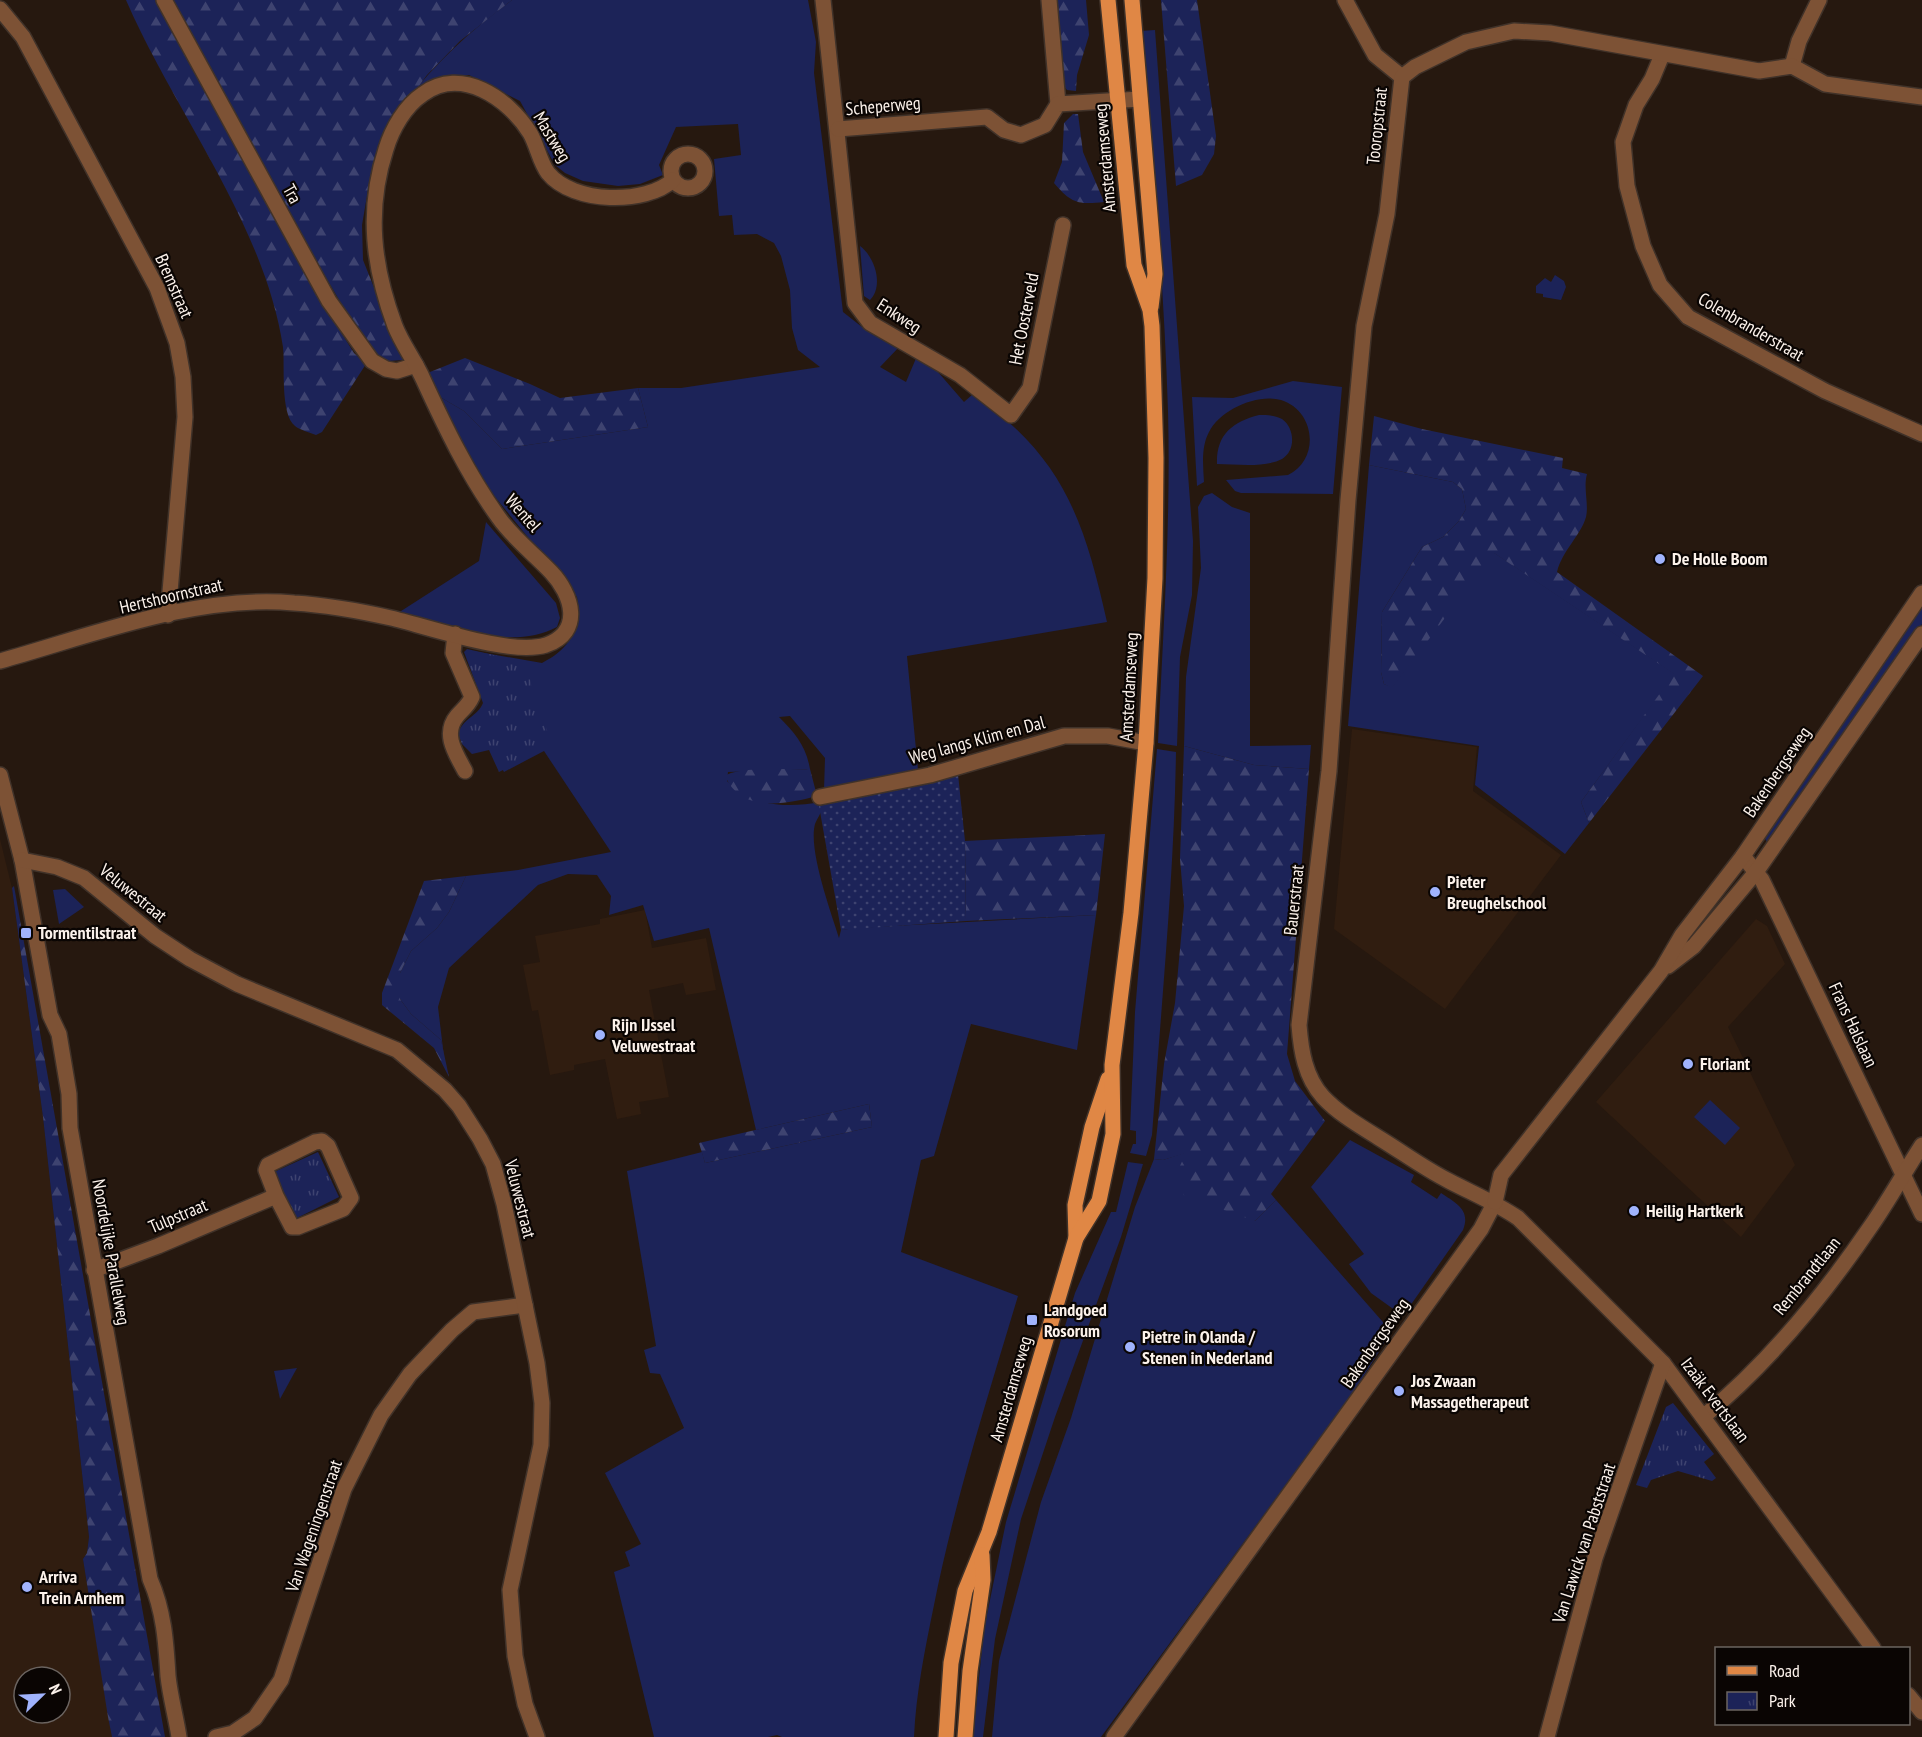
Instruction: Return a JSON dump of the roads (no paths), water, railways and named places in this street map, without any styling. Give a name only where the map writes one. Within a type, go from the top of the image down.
[{"type":"main road","name":"Amsterdamseweg","points":[[1108,0],[1120,101],[1134,264],[1150,310]]},
{"type":"main road","name":"Amsterdamseweg","points":[[946,1737],[951,1663],[963,1601],[982,1550],[1076,1238],[1095,1210],[1113,1134],[1112,1065],[1131,913],[1146,743],[1156,518],[1150,310],[1155,274],[1132,0]]},
{"type":"main road","name":"Amsterdamseweg","points":[[1076,1238],[1075,1205],[1092,1127],[1112,1065]]},
{"type":"main road","name":"Amsterdamseweg","points":[[965,1737],[970,1671],[983,1580],[982,1550]]},
{"type":"street","name":"Tra","points":[[164,0],[329,301],[372,361],[397,371],[416,365]]},
{"type":"street","name":"Scheperweg","points":[[823,0],[838,129],[987,117],[1004,130],[1021,135],[1045,125],[1058,104]]},
{"type":"street","points":[[1049,0],[1058,104],[1140,99]]},
{"type":"street","points":[[1345,0],[1375,55],[1402,77]]},
{"type":"street","points":[[1819,0],[1799,41],[1792,66],[1825,84],[1922,98]]},
{"type":"street","name":"Bremstraat","points":[[0,9],[23,37],[157,288],[177,343],[183,377],[185,417],[168,615]]},
{"type":"street","name":"Tooropstraat","points":[[1348,500],[1364,326],[1384,232],[1402,77],[1466,42],[1514,31],[1550,33],[1662,55],[1759,70],[1792,66]]},
{"type":"street","name":"Colenbranderstraat","points":[[1662,55],[1652,79],[1636,105],[1623,142],[1627,186],[1643,246],[1660,285],[1688,317],[1825,392],[1922,434]]},
{"type":"street","name":"Mastweg","points":[[373,208],[378,174],[390,136],[419,96],[433,87],[450,82],[469,85],[488,92],[510,109],[531,135],[547,172],[561,184],[590,196],[629,198],[665,188],[674,180]]},
{"type":"street","name":"Enkweg","points":[[838,129],[852,282],[855,303],[861,314],[870,323],[960,375],[1011,415]]},
{"type":"street","name":"Wentel","points":[[354,612],[386,617],[525,649],[550,644],[563,632],[571,618],[571,603],[563,584],[502,522],[486,500],[444,425],[396,328],[373,242],[373,208]]},
{"type":"street","name":"Het Oosterveld","points":[[1011,415],[1030,388],[1063,225]]},
{"type":"street","name":"Bauerstraat","points":[[1348,500],[1329,771],[1299,1025],[1301,1053],[1309,1076],[1323,1097],[1350,1120],[1448,1181],[1495,1202]]},
{"type":"street","name":"Bakenbergseweg","points":[[1114,1737],[1474,1238],[1495,1202],[1501,1175],[1661,971],[1697,915],[1743,856],[1922,593]]},
{"type":"street","name":"Hertshoornstraat","points":[[0,661],[168,615],[237,601],[295,603],[354,612]]},
{"type":"street","points":[[455,634],[453,652],[472,697],[468,707],[456,717],[451,730],[451,746],[465,771]]},
{"type":"street","name":"Bakenbergseweg","points":[[1661,971],[1694,946],[1756,872],[1922,634]]},
{"type":"street","name":"Weg langs Klim en Dal","points":[[820,797],[930,775],[1064,736],[1108,736],[1146,743]]},
{"type":"street","name":"Noordelijke Parallelweg","points":[[0,775],[22,860],[50,1015],[60,1044],[69,1094],[70,1128],[94,1270],[150,1579],[159,1599],[166,1633],[168,1676],[179,1737]]},
{"type":"street","name":"Frans Halslaan","points":[[1743,856],[1762,880],[1922,1214]]},
{"type":"street","name":"Veluwestraat","points":[[22,860],[57,867],[84,878],[122,911],[190,960],[237,984],[397,1050],[445,1090],[459,1106],[493,1164],[525,1305],[542,1403],[540,1445],[510,1590],[515,1656],[525,1704],[537,1737]]},
{"type":"street","points":[[322,1141],[328,1146],[351,1198],[343,1209],[298,1227],[292,1227],[276,1196],[266,1170],[268,1165],[322,1141]]},
{"type":"street","name":"Rembrandtlaan","points":[[1703,1417],[1732,1393],[1816,1301],[1872,1225],[1922,1144]]},
{"type":"street","name":"Tulpstraat","points":[[94,1270],[158,1246],[276,1196]]},
{"type":"street","name":"Izaäk Evertslaan","points":[[1495,1202],[1518,1218],[1663,1363],[1873,1647]]},
{"type":"street","name":"Van Wageningenstraat","points":[[216,1737],[233,1733],[255,1718],[281,1680],[344,1489],[381,1415],[410,1374],[452,1329],[473,1312],[525,1305]]},
{"type":"street","name":"Van Lawick van Pabststraat","points":[[1547,1737],[1595,1558],[1663,1363]]},
{"type":"street","points":[[1910,1697],[1922,1712]]},
{"type":"place","name":"De Holle Boom","points":[[1660,559]]},
{"type":"place","name":"Pieter Breughelschool","points":[[1435,892]]},
{"type":"place","name":"Tormentilstraat","points":[[26,933]]},
{"type":"place","name":"Rijn IJssel Veluwestraat","points":[[600,1035]]},
{"type":"place","name":"Floriant","points":[[1688,1064]]},
{"type":"place","name":"Heilig Hartkerk","points":[[1634,1211]]},
{"type":"place","name":"Landgoed Rosorum","points":[[1032,1320]]},
{"type":"place","name":"Pietre in Olanda / Stenen in Nederland","points":[[1130,1347]]},
{"type":"place","name":"Jos Zwaan Massagetherapeut","points":[[1399,1391]]},
{"type":"place","name":"Arriva Trein Arnhem","points":[[27,1587]]}]
